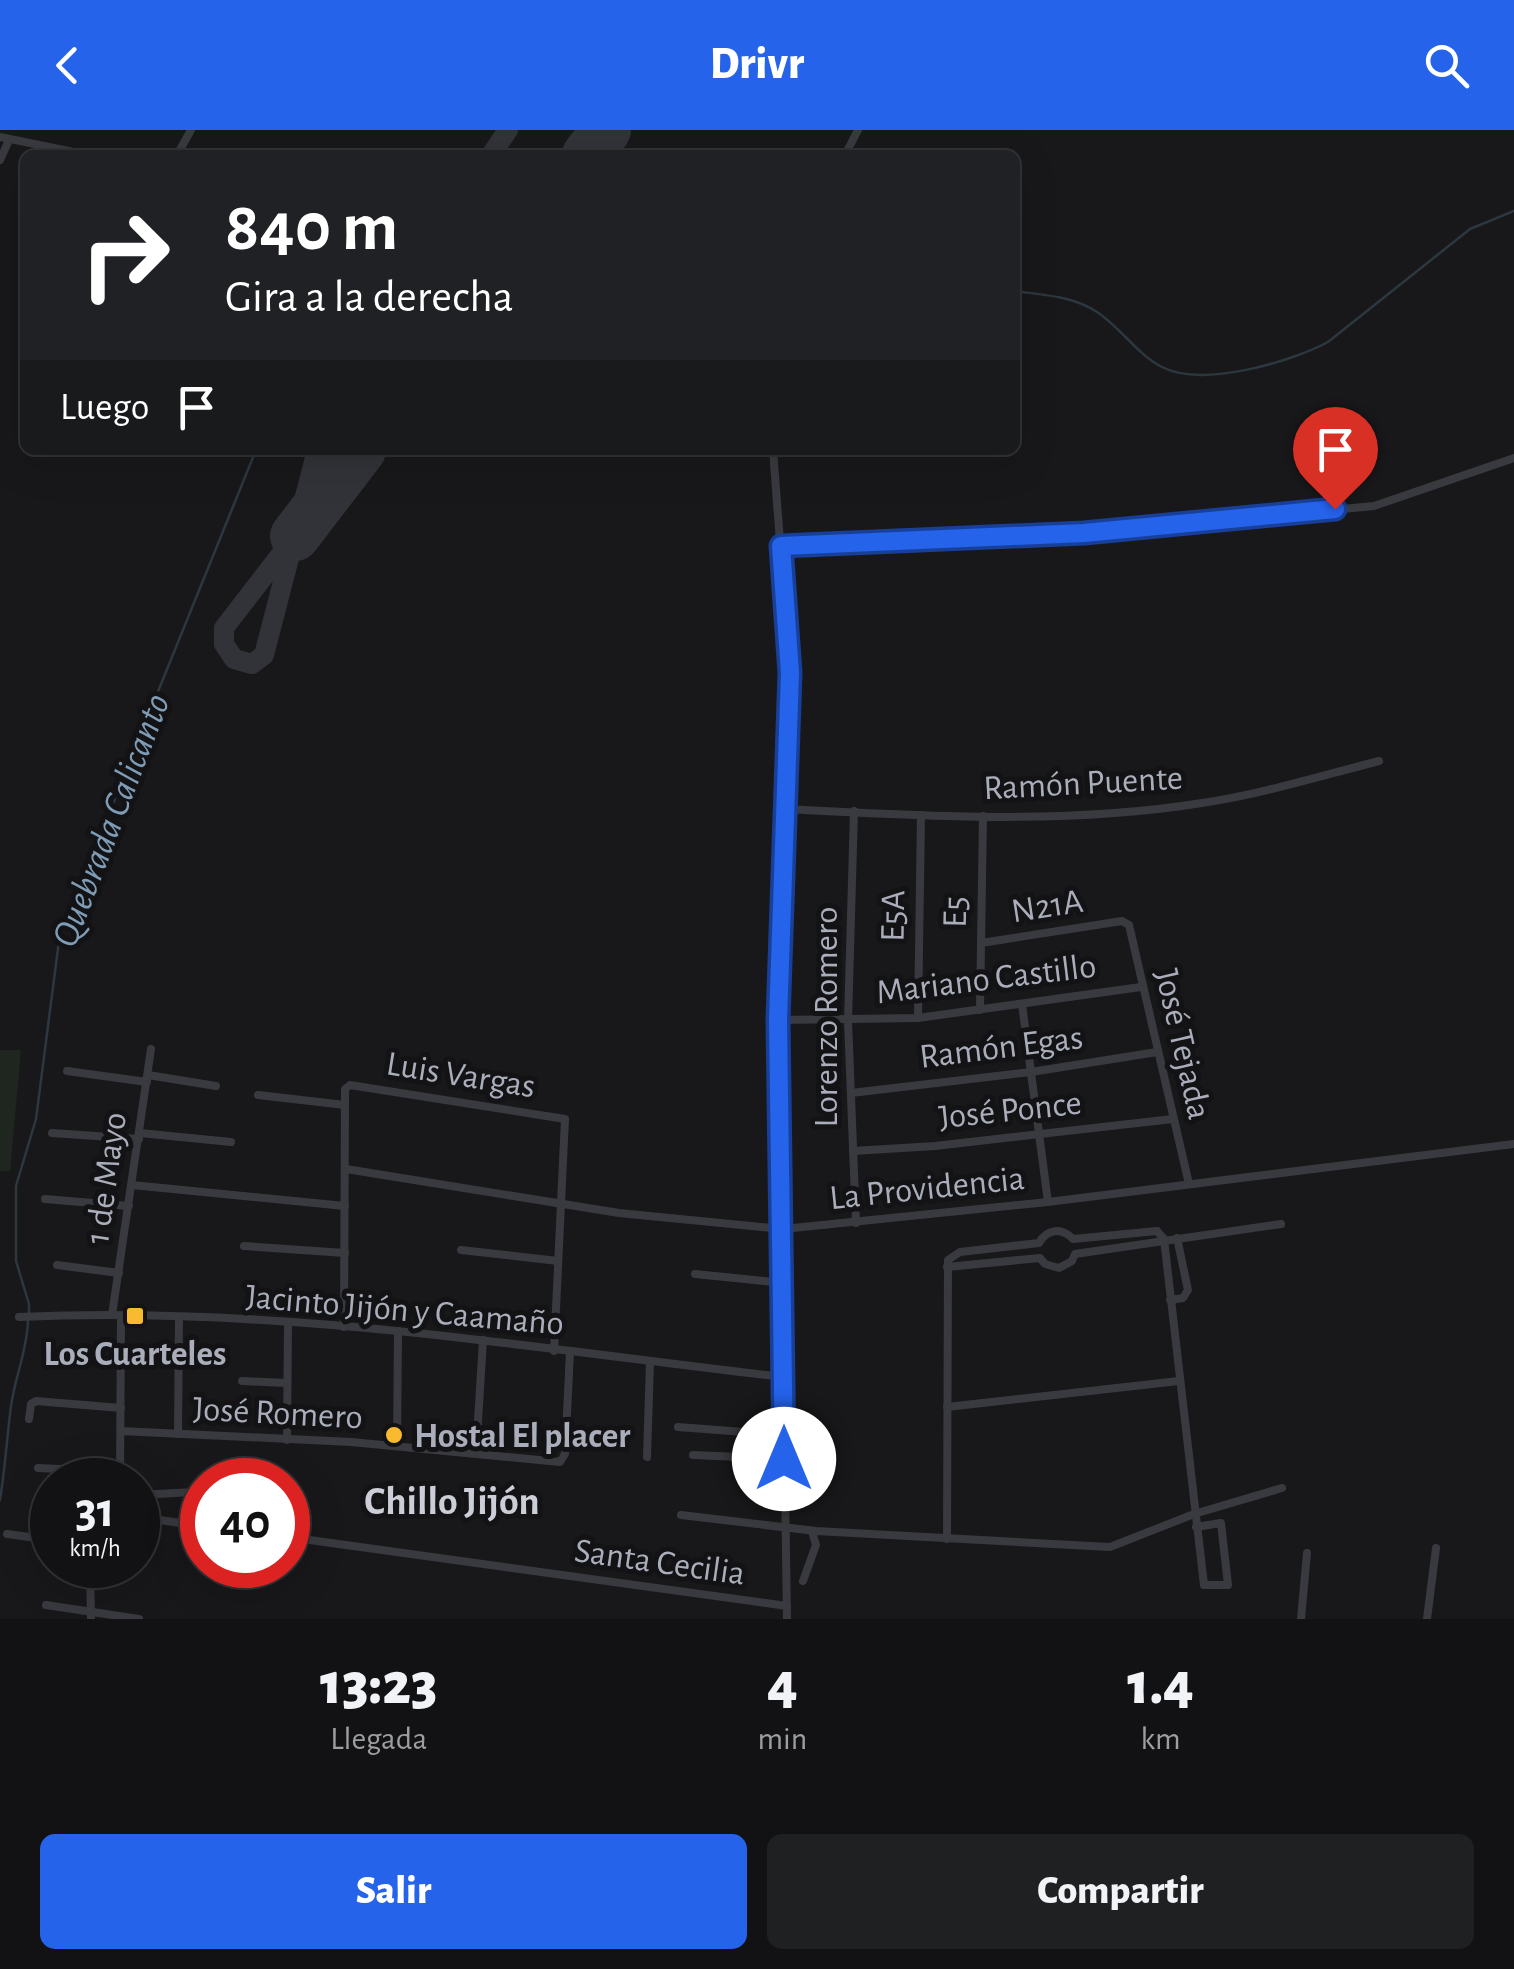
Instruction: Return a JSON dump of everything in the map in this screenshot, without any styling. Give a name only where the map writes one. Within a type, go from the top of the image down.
[{"type":"street","points":[[23,143],[28,130]]},
{"type":"street","points":[[0,160],[5,138],[61,150]]},
{"type":"street","points":[[773,455],[790,673],[778,1020],[787,1619]]},
{"type":"street","points":[[781,546],[1084,533],[1374,506],[1514,458]]},
{"type":"street","name":"Ramón Puente","points":[[785,809],[983,816],[1098,814],[1201,804],[1380,761]]},
{"type":"street","name":"Lorenzo Romero","points":[[854,811],[848,1021],[856,1223]]},
{"type":"street","name":"E5A","points":[[918,1018],[921,814]]},
{"type":"street","name":"E5","points":[[980,1010],[983,816]]},
{"type":"street","name":"N21A","points":[[981,942],[1122,921]]},
{"type":"street","name":"José Tejada","points":[[1122,921],[1130,925],[1141,987],[1189,1184]]},
{"type":"street","name":"Mariano Castillo","points":[[778,1020],[918,1018],[1141,987]]},
{"type":"street","points":[[1022,1004],[1048,1202]]},
{"type":"street","name":"1 de Mayo","points":[[120,1458],[116,1315],[119,1272],[151,1049]]},
{"type":"street","name":"Ramón Egas","points":[[851,1093],[1158,1052]]},
{"type":"street","points":[[67,1071],[216,1086]]},
{"type":"street","name":"Luis Vargas","points":[[345,1106],[345,1089],[350,1085],[564,1118],[567,1133],[560,1202]]},
{"type":"street","points":[[258,1095],[345,1106],[344,1327]]},
{"type":"street","name":"José Ponce","points":[[853,1151],[1173,1119]]},
{"type":"street","points":[[52,1133],[231,1142]]},
{"type":"street","name":"La Providencia","points":[[346,1169],[619,1212],[783,1229],[1048,1202],[1514,1144]]},
{"type":"street","points":[[132,1185],[345,1206]]},
{"type":"street","points":[[44,1198],[129,1206]]},
{"type":"street","points":[[554,1351],[560,1202]]},
{"type":"street","points":[[1076,1254],[1281,1224]]},
{"type":"street","points":[[946,1539],[948,1260],[960,1252],[1038,1243],[1054,1230],[1073,1239],[1076,1254],[1059,1268],[1044,1264],[1038,1243]]},
{"type":"street","points":[[1073,1239],[1157,1232],[1164,1239],[1194,1514],[1204,1586],[1228,1584],[1223,1526],[1218,1522],[1196,1526]]},
{"type":"street","points":[[1170,1300],[1183,1298],[1188,1290],[1177,1238]]},
{"type":"street","points":[[244,1246],[345,1253]]},
{"type":"street","points":[[461,1250],[558,1261]]},
{"type":"street","points":[[947,1267],[1040,1258]]},
{"type":"street","points":[[56,1265],[119,1272]]},
{"type":"street","points":[[695,1274],[783,1283]]},
{"type":"street","name":"Jacinto Jijón y Caamaño","points":[[23,1317],[116,1315],[398,1331],[784,1377]]},
{"type":"street","points":[[178,1434],[180,1318]]},
{"type":"street","points":[[287,1440],[288,1323]]},
{"type":"street","points":[[397,1446],[398,1331]]},
{"type":"street","points":[[476,1454],[483,1340]]},
{"type":"street","name":"José Romero","points":[[121,1431],[397,1446],[560,1462],[564,1459],[570,1352]]},
{"type":"street","points":[[647,1457],[650,1362]]},
{"type":"street","points":[[946,1407],[1179,1381]]},
{"type":"street","points":[[242,1382],[286,1383]]},
{"type":"street","points":[[29,1419],[31,1404],[36,1401],[121,1408]]},
{"type":"street","points":[[678,1427],[784,1436]]},
{"type":"street","points":[[693,1454],[784,1459]]},
{"type":"street","points":[[681,1516],[784,1529],[1110,1547],[1194,1514],[1282,1488]]},
{"type":"street","points":[[803,1580],[816,1544],[812,1531]]},
{"type":"street","points":[[7,1534],[30,1537]]},
{"type":"street","name":"Santa Cecilia","points":[[310,1541],[786,1606]]},
{"type":"street","points":[[1428,1619],[1436,1548]]},
{"type":"street","points":[[1301,1619],[1307,1552]]},
{"type":"street","points":[[90,1588],[91,1615]]},
{"type":"street","points":[[46,1605],[91,1615],[140,1619]]},
{"type":"shaded area","points":[[0,1050],[21,1050],[10,1171],[0,1171]]},
{"type":"waterway","name":"Quebrada Calicanto","points":[[1020,292],[1058,297],[1088,307],[1162,367],[1179,373],[1222,374],[1270,364],[1328,342],[1470,229],[1514,211]]},
{"type":"waterway","name":"Quebrada Calicanto","points":[[29,1313],[16,1261],[16,1186],[36,1119],[60,933],[90,882],[116,795],[254,455]]},
{"type":"waterway","name":"Quebrada Calicanto","points":[[0,1500],[11,1406],[28,1321]]},
{"type":"taxiway","points":[[494,150],[508,130]]},
{"type":"taxiway","points":[[295,536],[316,455]]},
{"type":"taxiway","points":[[295,536],[264,655],[252,664],[234,659],[224,644],[224,628],[295,536]]},
{"type":"runway","points":[[591,150],[606,130]]},
{"type":"runway","points":[[295,536],[357,455]]},
{"type":"place","name":"Los Cuarteles","points":[[135,1316]]},
{"type":"place","name":"Hostal El placer","points":[[394,1435]]},
{"type":"district","name":"Chillo Jijón","points":[[452,1500]]},
{"type":"route","points":[[784,1459],[778,1020],[790,673],[781,546],[1084,533],[1335,509]]}]
